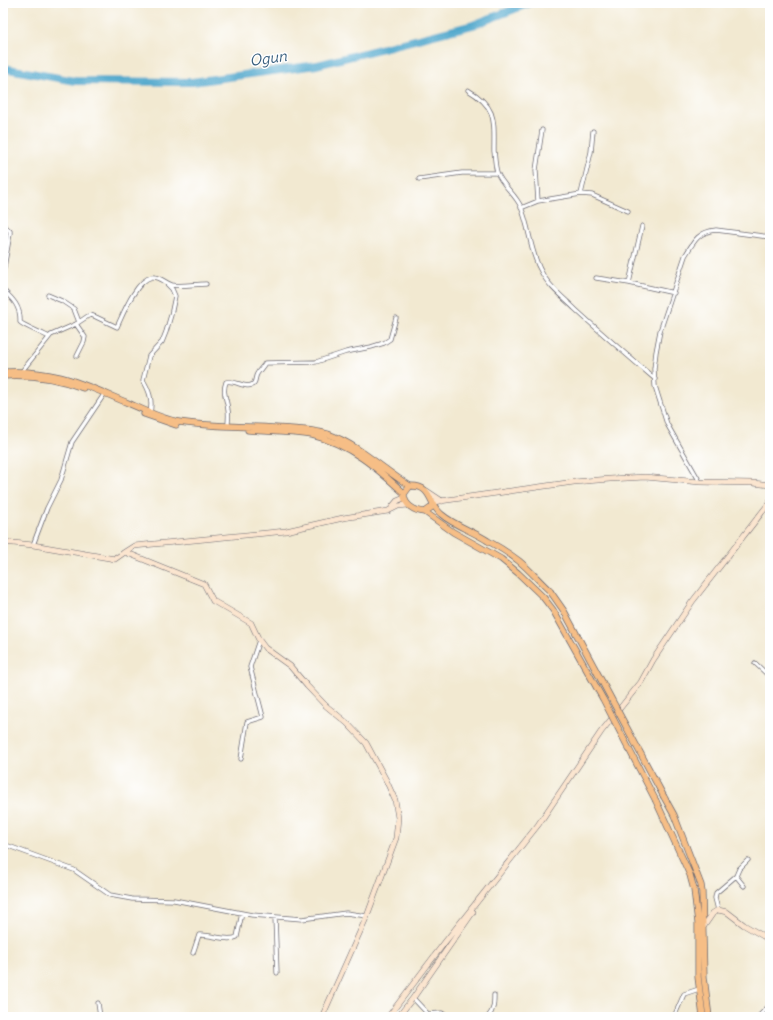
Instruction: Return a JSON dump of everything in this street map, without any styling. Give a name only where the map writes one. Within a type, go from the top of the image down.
[{"type":"main road","points":[[3,372],[22,371],[52,374],[74,380],[150,412],[178,422],[300,429],[328,435],[361,451],[398,479],[410,486],[418,486],[427,491],[440,514],[452,523],[487,540],[519,561],[550,591],[564,611],[674,815],[701,885],[701,925],[698,977],[703,1017]]},
{"type":"main road","points":[[3,376],[23,375],[52,379],[74,385],[149,416],[178,425],[303,434],[327,440],[358,454],[373,465],[404,495],[408,505],[416,510],[425,512],[453,532],[500,559],[518,573],[542,596],[553,610],[603,699],[656,800],[690,875],[701,925],[704,977],[709,1017]]},
{"type":"main road","points":[[404,495],[410,486]]},
{"type":"main road","points":[[425,512],[432,507],[433,503]]},
{"type":"street","points":[[468,90],[484,100],[491,111],[494,130],[495,165],[497,172],[504,184],[516,196],[536,260],[542,274],[550,285],[598,331],[655,378]]},
{"type":"street","points":[[538,201],[536,170],[542,130]]},
{"type":"street","points":[[581,194],[591,152],[593,131]]},
{"type":"street","points":[[418,179],[497,172]]},
{"type":"street","points":[[521,208],[538,201],[581,194],[592,195],[628,211]]},
{"type":"street","points":[[3,226],[10,231],[3,273]]},
{"type":"street","points":[[629,283],[642,226]]},
{"type":"street","points":[[700,482],[667,424],[660,406],[655,386],[656,352],[659,338],[685,256],[700,234],[716,230],[770,237]]},
{"type":"street","points":[[22,371],[49,337],[55,332],[78,323],[88,316],[91,315],[117,327],[131,297],[145,280],[151,277],[158,278],[172,284],[206,284]]},
{"type":"street","points":[[596,278],[629,283],[674,293]]},
{"type":"street","points":[[150,412],[150,396],[148,388],[143,380],[147,361],[153,350],[162,342],[166,332],[174,296],[172,290],[165,282]]},
{"type":"street","points":[[3,290],[18,306],[20,322],[23,325],[49,337]]},
{"type":"street","points":[[48,295],[62,301],[74,309],[78,323],[85,337],[77,356]]},
{"type":"street","points":[[228,426],[228,410],[224,396],[226,382],[231,381],[249,386],[252,385],[256,381],[257,374],[265,363],[316,362],[346,352],[371,348],[390,339],[396,318]]},
{"type":"street","points":[[33,545],[47,508],[61,480],[72,442],[103,396]]},
{"type":"street","points":[[433,503],[574,482],[645,477],[700,482],[753,482],[770,485]]},
{"type":"street","points":[[427,491],[443,501]]},
{"type":"street","points":[[388,510],[404,495]]},
{"type":"street","points":[[388,1017],[538,825],[601,732],[640,682],[692,602],[770,502]]},
{"type":"street","points":[[115,558],[134,546],[286,531],[408,505]]},
{"type":"street","points":[[3,542],[33,545],[115,558],[125,552],[204,584],[214,601],[251,622],[264,648],[290,666],[306,686],[325,705],[347,723],[366,743],[393,796],[398,818],[396,838],[367,916],[322,1017]]},
{"type":"street","points":[[241,760],[247,722],[263,717],[250,667],[259,640]]},
{"type":"street","points":[[755,664],[770,678]]},
{"type":"street","points":[[3,844],[74,870],[110,895],[116,897],[174,900],[242,913],[274,917],[302,919],[346,913],[367,916]]},
{"type":"street","points":[[718,910],[715,898],[716,893],[736,876],[739,869],[748,860]]},
{"type":"street","points":[[398,1017],[413,998],[499,874]]},
{"type":"street","points":[[736,876],[744,886]]},
{"type":"street","points":[[701,925],[718,910]]},
{"type":"street","points":[[718,910],[727,912],[744,925],[770,940]]},
{"type":"street","points":[[193,953],[199,935],[204,934],[231,938],[237,936],[242,913]]},
{"type":"street","points":[[274,917],[277,973]]},
{"type":"street","points":[[674,1016],[684,994],[699,989]]},
{"type":"street","points":[[488,1017],[494,1007],[494,995]]},
{"type":"street","points":[[413,998],[428,1014],[442,1013],[447,1017]]},
{"type":"street","points":[[98,1002],[100,1017]]},
{"type":"street","points":[[758,1017],[770,1005]]},
{"type":"waterway","name":"Ogun","points":[[3,68],[75,81],[192,82],[317,65],[473,25],[530,3]]}]
